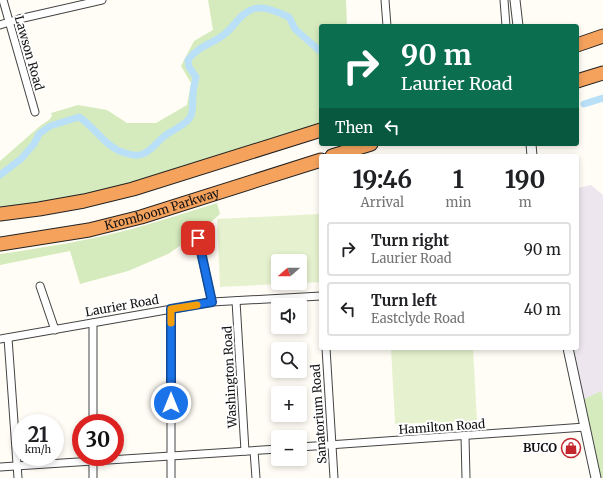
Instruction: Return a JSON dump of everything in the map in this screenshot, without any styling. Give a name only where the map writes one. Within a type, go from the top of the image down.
[{"type":"highway","points":[[579,44],[603,36]]},
{"type":"highway","points":[[579,51],[603,44]]},
{"type":"highway","points":[[579,81],[603,73]]},
{"type":"highway","points":[[579,86],[603,80]]},
{"type":"highway","points":[[0,214],[84,201],[133,189],[319,131]]},
{"type":"highway","points":[[338,154],[364,146]]},
{"type":"highway","name":"Kromboom Parkway","points":[[0,244],[89,230],[141,217],[319,161]]},
{"type":"street","name":"Lawson Road","points":[[3,0],[35,112]]},
{"type":"street","points":[[0,25],[19,19],[102,0]]},
{"type":"street","points":[[384,0],[386,24]]},
{"type":"street","points":[[504,0],[506,24]]},
{"type":"street","points":[[515,0],[518,24]]},
{"type":"street","points":[[198,238],[212,302]]},
{"type":"street","points":[[40,286],[55,330]]},
{"type":"street","name":"Laurier Road","points":[[0,339],[212,302],[319,296]]},
{"type":"street","name":"Washington Road","points":[[236,301],[245,451]]},
{"type":"street","points":[[171,309],[171,478]]},
{"type":"street","points":[[93,323],[93,414]]},
{"type":"street","points":[[8,338],[13,414]]},
{"type":"street","name":"Sanatorium Road","points":[[326,350],[334,478]]},
{"type":"street","points":[[568,350],[596,478]]},
{"type":"street","name":"Hamilton Road","points":[[307,447],[585,427]]},
{"type":"street","points":[[465,436],[466,478]]},
{"type":"street","points":[[124,458],[271,449]]},
{"type":"street","points":[[254,450],[256,478]]},
{"type":"street","points":[[0,467],[17,466],[18,478]]},
{"type":"street","points":[[93,466],[93,478]]},
{"type":"shaded area","points":[[591,185],[603,195],[603,401],[601,392],[580,401],[568,350],[579,350],[579,188]]},
{"type":"green space","points":[[208,0],[346,0],[347,24],[319,24],[319,125],[128,185],[104,191],[0,210],[0,161],[49,120],[52,116],[51,113],[78,105],[107,110],[127,123],[156,123],[187,105],[191,83],[181,66],[194,41],[213,30]]},
{"type":"green space","points":[[217,203],[220,214],[200,232],[168,254],[128,271],[80,284],[70,251],[0,265],[0,254],[116,233]]},
{"type":"green space","points":[[319,214],[319,282],[307,283],[307,254],[271,254],[271,284],[220,287],[217,219]]},
{"type":"green space","points":[[391,350],[473,350],[477,421],[395,424]]},
{"type":"green space","points":[[601,391],[603,401],[603,478],[596,478],[580,401]]},
{"type":"waterway","points":[[0,175],[21,159],[34,144],[39,134],[50,126],[79,117],[91,126],[106,142],[118,150],[132,155],[144,154],[166,135],[184,124],[191,117],[193,90],[196,77],[189,67],[188,60],[197,51],[221,37],[242,16],[253,9],[267,9],[289,17],[295,29],[319,50]]},
{"type":"waterway","points":[[584,104],[603,98]]},
{"type":"slow traffic","points":[[171,323],[171,309],[197,305]]},
{"type":"place","name":"BUCO","points":[[571,448]]},
{"type":"route","points":[[171,403],[171,309],[212,302],[198,238]]}]
